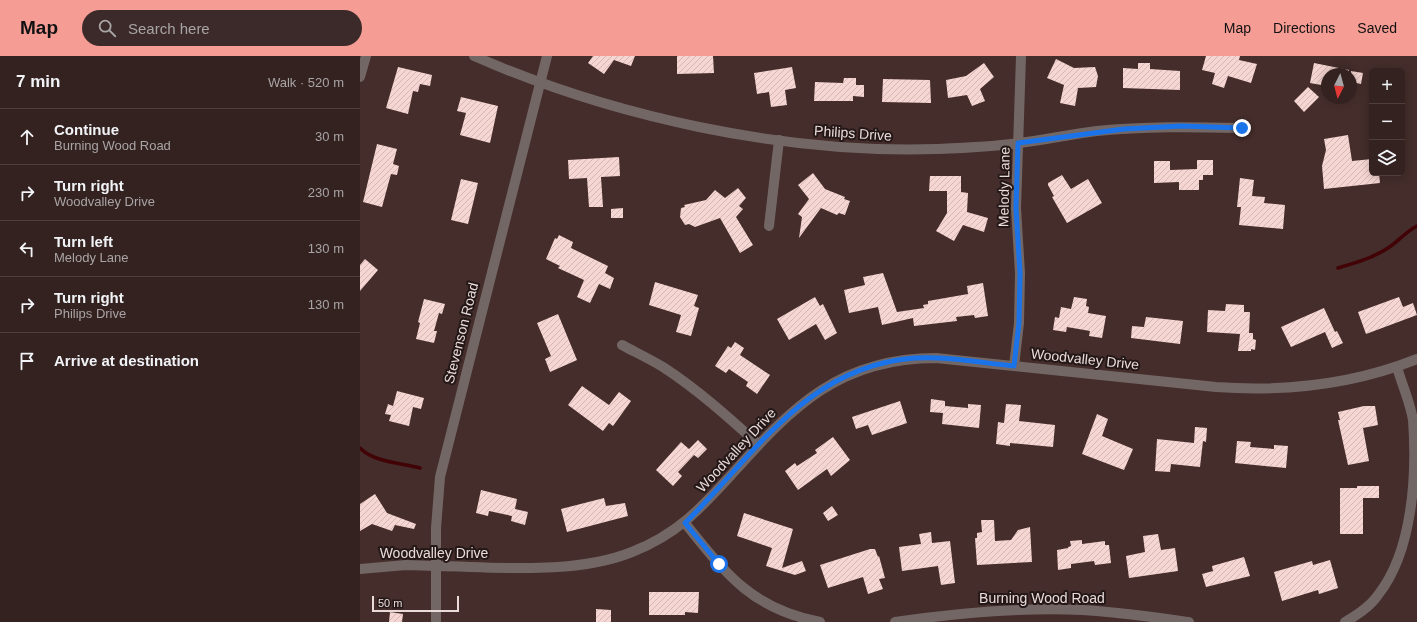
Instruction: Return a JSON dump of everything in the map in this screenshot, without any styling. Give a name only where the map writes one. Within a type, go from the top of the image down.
[{"type":"street","points":[[360,77],[366,56]]},
{"type":"street","name":"Philips Drive","points":[[474,56],[540,82],[581,96],[681,122],[779,140],[863,148],[907,150],[972,147],[1018,143],[1124,129],[1181,126],[1242,128]]},
{"type":"street","name":"Stevenson Road","points":[[436,622],[436,528],[440,477],[547,56]]},
{"type":"street","name":"Melody Lane","points":[[1014,366],[1019,323],[1020,273],[1016,208],[1021,56]]},
{"type":"street","points":[[769,226],[779,140]]},
{"type":"street","points":[[622,345],[662,367],[690,387],[723,412],[758,444]]},
{"type":"street","name":"Woodvalley Drive","points":[[360,569],[406,565],[556,567],[596,563],[633,552],[669,534],[685,523],[758,444],[808,398],[826,386],[870,368],[898,360],[936,358],[1258,390],[1336,384],[1397,367],[1417,359]]},
{"type":"street","points":[[1345,622],[1371,604],[1386,584],[1413,528],[1416,482],[1416,443],[1413,419],[1397,367]]},
{"type":"street","points":[[685,523],[719,564],[738,584],[760,600],[781,611],[820,622]]},
{"type":"street","name":"Burning Wood Road","points":[[896,622],[975,612],[1055,609],[1118,612],[1188,622]]},
{"type":"building","points":[[593,56],[635,56],[631,66],[614,60],[604,74],[588,63]]},
{"type":"building","points":[[677,56],[713,56],[714,73],[677,74]]},
{"type":"building","points":[[1206,56],[1240,56],[1239,60],[1257,64],[1251,83],[1228,76],[1224,88],[1212,84],[1215,73],[1202,70]]},
{"type":"building","points":[[1056,59],[1074,68],[1095,67],[1098,76],[1096,87],[1078,88],[1075,106],[1060,103],[1064,85],[1047,78]]},
{"type":"building","points":[[984,63],[994,77],[980,89],[985,101],[972,106],[967,95],[948,98],[946,80],[966,76]]},
{"type":"building","points":[[1138,63],[1150,63],[1150,69],[1180,71],[1180,90],[1123,88],[1123,68],[1138,69]]},
{"type":"building","points":[[1314,63],[1339,68],[1321,68],[1321,85],[1310,83]]},
{"type":"building","points":[[398,67],[432,75],[430,86],[420,84],[418,92],[413,91],[408,114],[386,108]]},
{"type":"building","points":[[792,67],[796,88],[785,90],[787,105],[771,107],[769,92],[757,94],[754,73]]},
{"type":"building","points":[[1357,72],[1363,73],[1361,84],[1357,83]]},
{"type":"building","points":[[844,78],[856,78],[856,85],[864,85],[864,97],[853,96],[853,101],[814,101],[815,82],[843,83]]},
{"type":"building","points":[[883,79],[930,80],[931,103],[882,102]]},
{"type":"building","points":[[1308,87],[1319,97],[1304,112],[1294,101]]},
{"type":"building","points":[[461,97],[498,106],[490,143],[460,135],[466,113],[457,111]]},
{"type":"building","points":[[1348,135],[1352,161],[1369,159],[1369,176],[1379,176],[1380,183],[1324,189],[1322,166],[1326,150],[1324,139]]},
{"type":"building","points":[[377,144],[397,149],[393,164],[399,166],[397,175],[391,174],[382,207],[363,202]]},
{"type":"building","points":[[619,157],[620,176],[601,177],[603,207],[589,207],[587,178],[569,179],[568,160]]},
{"type":"building","points":[[1197,160],[1213,160],[1213,175],[1203,175],[1203,180],[1199,180],[1199,190],[1179,190],[1179,182],[1154,183],[1154,161],[1170,161],[1170,170],[1197,169]]},
{"type":"building","points":[[813,173],[825,189],[845,197],[844,199],[850,201],[845,215],[839,213],[837,215],[821,208],[799,238],[802,217],[798,214],[809,199],[798,185]]},
{"type":"building","points":[[1062,175],[1071,189],[1088,179],[1102,203],[1067,223],[1052,197],[1054,196],[1048,185],[1048,183]]},
{"type":"building","points":[[930,176],[961,176],[961,192],[968,193],[967,212],[988,218],[984,232],[963,225],[954,241],[936,231],[947,213],[947,191],[929,191]]},
{"type":"building","points":[[1240,178],[1254,180],[1252,196],[1265,197],[1264,203],[1285,205],[1283,229],[1239,225],[1241,207],[1237,207]]},
{"type":"building","points":[[461,179],[478,183],[468,224],[451,220]]},
{"type":"building","points":[[738,188],[746,198],[739,206],[743,209],[736,217],[753,245],[740,253],[720,218],[695,227],[689,224],[685,225],[680,217],[681,208],[685,207],[684,205],[706,200],[715,190],[725,198]]},
{"type":"building","points":[[623,208],[623,218],[611,218],[611,209]]},
{"type":"building","points":[[559,235],[573,242],[571,248],[608,266],[605,273],[614,278],[610,289],[599,284],[590,303],[577,297],[584,280],[558,268],[560,266],[546,259],[555,238],[557,239]]},
{"type":"building","points":[[365,259],[378,270],[360,291],[360,265]]},
{"type":"building","points":[[883,273],[897,312],[924,308],[923,305],[928,304],[928,301],[968,294],[967,286],[983,283],[988,316],[975,318],[974,315],[956,317],[957,321],[914,326],[913,318],[882,325],[878,307],[849,313],[844,290],[865,285],[863,277]]},
{"type":"building","points":[[655,282],[698,295],[694,306],[699,308],[691,336],[676,332],[681,315],[649,305]]},
{"type":"building","points":[[815,297],[820,306],[823,304],[837,333],[825,340],[816,324],[789,340],[777,319]]},
{"type":"building","points":[[1074,297],[1087,299],[1086,306],[1089,307],[1088,313],[1106,316],[1102,338],[1089,336],[1090,331],[1067,327],[1066,332],[1053,330],[1055,317],[1059,318],[1061,307],[1071,309]]},
{"type":"building","points":[[1399,297],[1403,307],[1413,303],[1417,315],[1366,334],[1358,312]]},
{"type":"building","points":[[424,299],[445,304],[442,314],[439,313],[434,331],[437,331],[434,343],[416,339],[420,323],[418,322]]},
{"type":"building","points":[[1226,304],[1244,305],[1244,312],[1250,312],[1249,333],[1253,333],[1253,339],[1256,340],[1255,350],[1251,349],[1251,351],[1238,351],[1240,334],[1207,332],[1208,310],[1225,311]]},
{"type":"building","points":[[1324,308],[1335,332],[1337,331],[1343,343],[1332,348],[1325,332],[1291,347],[1281,327]]},
{"type":"building","points":[[558,314],[577,360],[550,372],[545,359],[551,356],[537,323]]},
{"type":"building","points":[[1146,317],[1183,321],[1180,344],[1131,338],[1132,326],[1144,327]]},
{"type":"building","points":[[735,342],[744,348],[740,355],[770,375],[757,394],[746,386],[748,382],[729,369],[726,373],[715,366],[728,346],[731,348]]},
{"type":"building","points":[[582,386],[609,405],[619,392],[631,401],[613,426],[609,423],[603,431],[568,405]]},
{"type":"building","points":[[397,391],[424,398],[421,409],[413,407],[409,426],[389,421],[391,415],[385,414],[388,404],[393,406]]},
{"type":"building","points":[[931,399],[945,401],[945,406],[968,408],[968,404],[981,405],[979,428],[942,424],[943,413],[930,412]]},
{"type":"building","points":[[900,401],[907,423],[872,435],[868,425],[856,429],[852,417]]},
{"type":"building","points":[[1006,404],[1021,405],[1019,421],[1055,425],[1053,447],[1010,443],[1010,446],[996,444],[998,422],[1004,423]]},
{"type":"building","points":[[1364,406],[1375,406],[1378,425],[1363,428],[1369,461],[1348,465],[1338,420],[1340,420],[1338,412]]},
{"type":"building","points":[[1097,414],[1108,419],[1102,436],[1133,449],[1124,470],[1082,454]]},
{"type":"building","points":[[1195,427],[1207,428],[1206,442],[1203,441],[1200,467],[1171,464],[1170,472],[1155,471],[1157,439],[1194,443]]},
{"type":"building","points":[[833,437],[850,460],[831,476],[827,469],[798,490],[785,471],[795,463],[797,466],[817,453],[815,450]]},
{"type":"building","points":[[698,440],[707,449],[698,458],[694,455],[678,472],[682,476],[673,486],[656,470],[681,442],[689,449]]},
{"type":"building","points":[[1237,441],[1251,442],[1250,447],[1274,449],[1274,445],[1288,446],[1286,468],[1235,463]]},
{"type":"building","points":[[1357,486],[1379,486],[1379,498],[1363,498],[1363,534],[1340,534],[1340,488],[1357,488]]},
{"type":"building","points":[[481,490],[517,499],[515,509],[528,512],[525,525],[511,521],[512,516],[489,511],[488,516],[476,513]]},
{"type":"building","points":[[375,494],[387,513],[416,524],[414,529],[395,525],[392,531],[372,524],[360,531],[360,504]]},
{"type":"building","points":[[604,498],[606,506],[625,503],[628,516],[567,532],[561,509]]},
{"type":"building","points":[[832,506],[838,515],[828,521],[823,513]]},
{"type":"building","points":[[744,513],[793,529],[782,568],[802,561],[806,571],[795,575],[766,566],[772,548],[737,536]]},
{"type":"building","points":[[981,520],[994,520],[995,541],[1011,540],[1018,530],[1030,527],[1032,562],[977,565],[975,538],[977,538],[977,533],[982,532]]},
{"type":"building","points":[[931,532],[932,543],[950,541],[955,583],[941,585],[938,566],[902,571],[899,547],[921,544],[919,534]]},
{"type":"building","points":[[1158,534],[1161,550],[1175,548],[1178,571],[1129,578],[1126,556],[1145,552],[1143,536]]},
{"type":"building","points":[[1082,540],[1082,544],[1105,541],[1105,545],[1109,545],[1111,563],[1095,565],[1094,561],[1071,564],[1071,568],[1058,570],[1057,550],[1071,546],[1070,541]]},
{"type":"building","points":[[870,549],[875,549],[878,557],[879,556],[885,578],[879,579],[883,589],[868,594],[863,577],[828,588],[820,565]]},
{"type":"building","points":[[1244,557],[1250,576],[1206,587],[1202,574],[1213,571],[1212,566]]},
{"type":"building","points":[[1330,560],[1338,588],[1319,594],[1318,590],[1282,601],[1274,572],[1312,561],[1313,565]]},
{"type":"building","points":[[649,592],[699,592],[698,613],[685,612],[685,615],[649,615]]},
{"type":"building","points":[[596,609],[611,610],[611,622],[596,622]]},
{"type":"building","points":[[390,612],[403,614],[402,622],[389,622]]},
{"type":"waterway","points":[[1338,268],[1364,260],[1382,252],[1417,226]]},
{"type":"waterway","points":[[360,448],[366,453],[380,459],[420,468]]},
{"type":"route","points":[[719,564],[685,523],[758,444],[808,398],[826,386],[843,378],[898,360],[936,358],[1014,366],[1019,323],[1020,273],[1016,208],[1018,143],[1094,132],[1153,127],[1181,126],[1242,128]]}]
